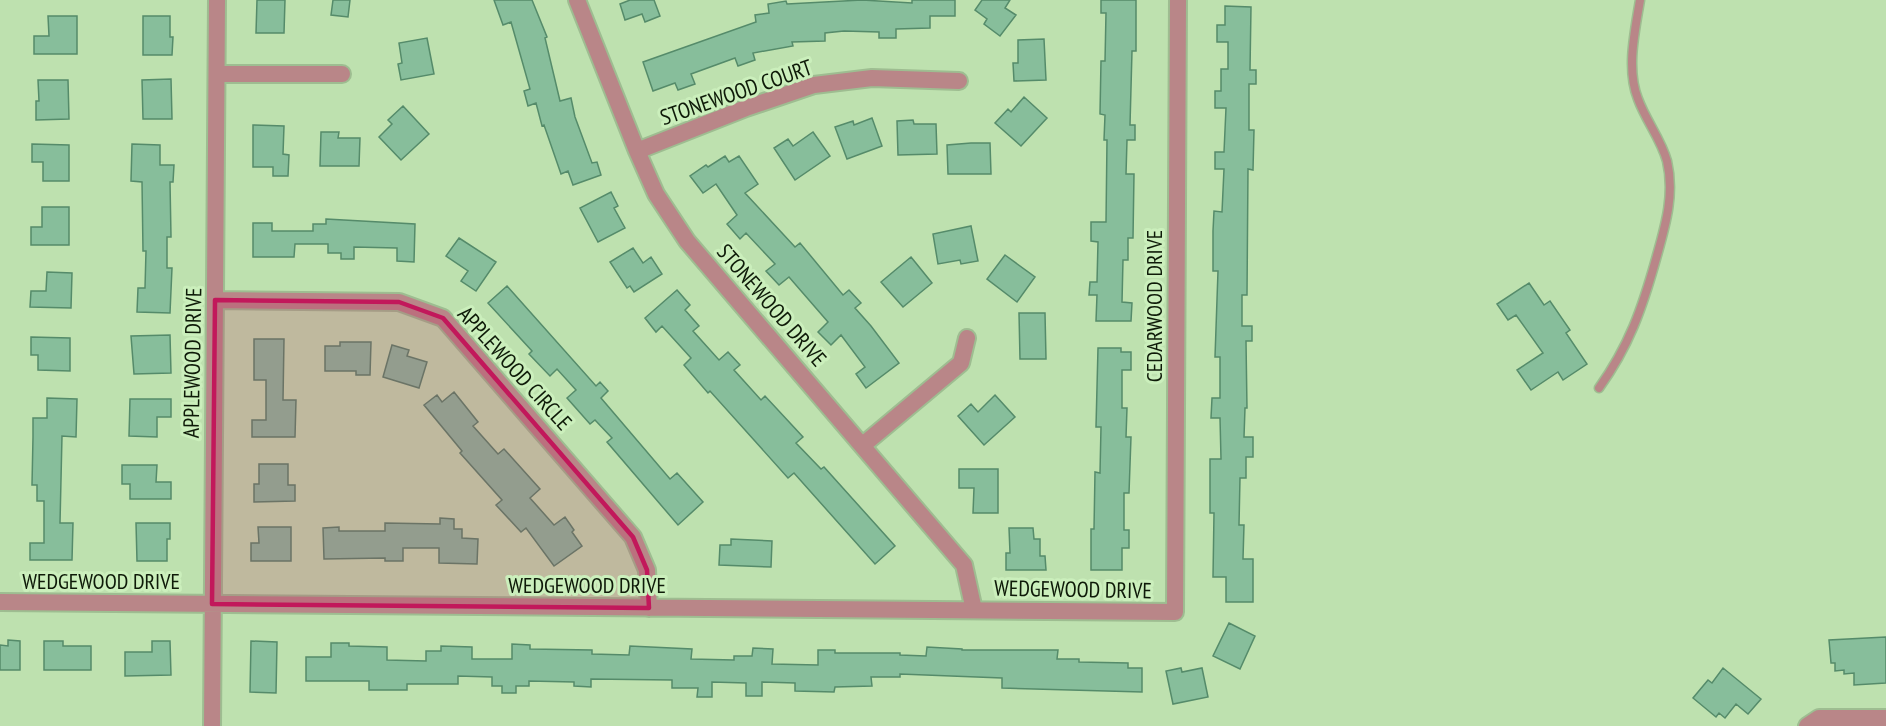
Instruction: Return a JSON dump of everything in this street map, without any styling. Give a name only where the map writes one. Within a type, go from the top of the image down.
[{"type":"street","name":"APPLEWOOD DRIVE","points":[[212,726],[218,0]]},
{"type":"street","name":"STONEWOOD DRIVE","points":[[577,0],[656,195],[687,241],[964,565],[974,610]]},
{"type":"street","name":"CEDARWOOD DRIVE","points":[[1174,612],[1178,0]]},
{"type":"street","points":[[218,74],[342,74]]},
{"type":"street","name":"STONEWOOD COURT","points":[[637,151],[746,108],[814,85],[872,78],[958,81]]},
{"type":"street","name":"APPLEWOOD CIRCLE","points":[[215,300],[399,302],[443,318],[633,537],[647,570],[649,608]]},
{"type":"street","points":[[863,445],[961,363],[967,338]]},
{"type":"street","name":"WEDGEWOOD DRIVE","points":[[0,602],[1174,612]]},
{"type":"street","points":[[1807,726],[1819,718],[1886,718]]},
{"type":"lane","points":[[1599,388],[1625,348],[1641,312],[1670,204],[1670,179],[1666,160],[1659,140],[1636,96],[1633,46],[1640,0]]},
{"type":"highlighted area","points":[[215,300],[399,302],[443,318],[633,537],[647,570],[649,608],[212,604]]},
{"type":"building","points":[[257,0],[285,0],[284,33],[256,33]]},
{"type":"building","points":[[333,0],[350,0],[348,17],[331,15]]},
{"type":"building","points":[[494,0],[532,0],[547,37],[545,38],[560,101],[571,98],[575,117],[592,163],[597,162],[601,175],[573,185],[568,171],[561,174],[544,125],[542,126],[536,103],[528,106],[524,91],[530,89],[511,22],[503,25]]},
{"type":"building","points":[[630,0],[654,0],[660,16],[645,22],[642,14],[625,20],[620,4]]},
{"type":"building","points":[[862,0],[912,3],[912,0],[955,0],[955,16],[930,16],[930,28],[896,29],[896,38],[879,38],[879,32],[825,33],[825,41],[792,42],[793,46],[753,53],[755,60],[738,66],[735,58],[691,74],[695,84],[678,90],[675,83],[653,91],[643,62],[756,22],[755,15],[769,13],[768,4],[786,1],[787,4]]},
{"type":"building","points":[[982,0],[1010,0],[1005,8],[1016,15],[1000,36],[984,24],[987,19],[975,10]]},
{"type":"building","points":[[1101,0],[1136,0],[1136,51],[1132,51],[1130,125],[1135,125],[1135,140],[1127,140],[1126,174],[1134,174],[1133,238],[1128,238],[1128,260],[1123,260],[1122,302],[1132,303],[1131,321],[1096,321],[1097,295],[1089,295],[1090,282],[1097,282],[1098,242],[1091,241],[1091,222],[1106,222],[1107,140],[1104,140],[1105,115],[1100,114],[1101,61],[1105,61],[1106,13],[1101,13]]},
{"type":"building","points":[[1225,6],[1251,7],[1250,70],[1256,70],[1256,84],[1249,84],[1249,130],[1254,130],[1253,170],[1248,169],[1247,295],[1242,295],[1242,326],[1252,326],[1252,341],[1246,341],[1247,408],[1245,408],[1244,437],[1253,437],[1253,457],[1246,457],[1246,478],[1240,478],[1239,525],[1244,525],[1243,559],[1253,559],[1253,602],[1226,602],[1226,577],[1213,577],[1214,513],[1210,513],[1210,459],[1221,459],[1220,418],[1211,418],[1212,398],[1220,398],[1220,357],[1215,357],[1218,271],[1213,271],[1213,231],[1214,211],[1222,212],[1224,169],[1215,169],[1215,152],[1224,152],[1226,108],[1215,108],[1215,91],[1221,91],[1221,69],[1228,69],[1228,42],[1217,42],[1217,25],[1225,25]]},
{"type":"building","points":[[48,16],[77,16],[77,54],[34,54],[34,36],[49,36]]},
{"type":"building","points":[[143,16],[170,16],[170,37],[173,37],[172,55],[143,55]]},
{"type":"building","points":[[427,38],[434,74],[401,80],[398,64],[402,63],[399,43]]},
{"type":"building","points":[[1044,39],[1046,80],[1014,81],[1013,63],[1018,63],[1018,40]]},
{"type":"building","points":[[171,79],[172,119],[143,119],[142,80]]},
{"type":"building","points":[[38,80],[68,80],[69,119],[36,120],[36,101],[39,101]]},
{"type":"building","points":[[1024,97],[1047,118],[1021,146],[995,123],[1008,109],[1011,112]]},
{"type":"building","points":[[403,106],[429,134],[401,160],[379,137],[392,124],[388,120]]},
{"type":"building","points":[[872,118],[882,146],[847,159],[835,127],[853,121],[854,125]]},
{"type":"building","points":[[913,120],[914,124],[936,124],[937,154],[898,155],[897,121]]},
{"type":"building","points":[[253,125],[284,126],[283,154],[289,155],[288,176],[273,176],[273,167],[253,167]]},
{"type":"building","points":[[321,132],[339,132],[338,138],[360,138],[359,166],[320,166]]},
{"type":"building","points":[[813,132],[830,156],[795,180],[774,148],[788,139],[793,146]]},
{"type":"building","points":[[990,143],[991,174],[948,174],[947,145]]},
{"type":"building","points":[[32,144],[69,145],[69,181],[43,181],[43,162],[32,162]]},
{"type":"building","points":[[132,144],[160,145],[160,165],[174,165],[173,182],[170,182],[171,237],[167,237],[167,268],[172,268],[170,313],[137,312],[138,288],[145,288],[146,251],[143,251],[142,182],[131,181]]},
{"type":"building","points":[[725,156],[729,162],[739,156],[758,184],[745,193],[795,247],[800,243],[843,295],[849,290],[861,303],[855,308],[899,363],[866,388],[856,374],[865,367],[841,335],[831,345],[818,332],[828,322],[789,277],[779,285],[766,271],[775,264],[746,233],[740,239],[727,224],[737,215],[716,184],[703,193],[690,176]]},
{"type":"building","points":[[611,192],[618,206],[614,208],[625,228],[598,242],[580,208]]},
{"type":"building","points":[[42,207],[69,207],[69,245],[31,245],[31,227],[42,227]]},
{"type":"building","points":[[326,219],[415,224],[414,262],[397,261],[397,248],[354,247],[354,259],[341,259],[341,253],[328,253],[328,244],[295,244],[294,257],[253,257],[253,223],[272,223],[272,231],[313,231],[313,224],[326,224]]},
{"type":"building","points":[[971,226],[978,261],[961,264],[960,260],[938,264],[933,234]]},
{"type":"building","points":[[459,238],[496,262],[476,291],[461,281],[468,271],[446,256]]},
{"type":"building","points":[[633,248],[643,263],[651,257],[662,274],[634,292],[630,286],[627,288],[610,262]]},
{"type":"building","points":[[1005,255],[1035,277],[1017,302],[987,279]]},
{"type":"building","points":[[911,257],[932,283],[903,307],[881,282]]},
{"type":"building","points":[[47,272],[72,273],[71,308],[30,307],[31,291],[46,291]]},
{"type":"building","points":[[1529,283],[1544,305],[1550,301],[1570,330],[1566,333],[1587,364],[1563,380],[1558,372],[1531,390],[1517,370],[1543,353],[1516,315],[1508,320],[1497,304]]},
{"type":"building","points":[[507,286],[596,386],[600,382],[608,391],[601,398],[670,479],[677,473],[703,502],[678,525],[607,442],[612,438],[595,420],[590,424],[567,398],[576,390],[557,369],[550,376],[529,354],[532,351],[488,303]]},
{"type":"building","points":[[677,290],[690,305],[685,310],[699,326],[693,331],[719,360],[728,352],[740,365],[734,370],[761,400],[765,396],[803,437],[796,443],[821,469],[824,467],[895,546],[875,564],[794,473],[788,478],[710,391],[708,393],[684,365],[691,358],[662,326],[656,332],[645,318]]},
{"type":"building","points":[[1019,313],[1045,313],[1046,359],[1020,359]]},
{"type":"building","points":[[170,335],[171,373],[134,374],[131,336]]},
{"type":"building","points":[[31,337],[70,338],[70,371],[38,370],[38,355],[31,355]]},
{"type":"building","points":[[254,339],[284,339],[283,400],[296,400],[295,437],[252,437],[252,420],[266,420],[266,380],[254,380]]},
{"type":"building","points":[[340,342],[371,342],[370,375],[356,375],[356,371],[325,371],[325,346],[340,346]]},
{"type":"building","points":[[392,345],[409,350],[407,356],[427,362],[419,388],[383,377]]},
{"type":"building","points":[[1098,348],[1121,348],[1121,352],[1131,352],[1131,370],[1122,370],[1122,408],[1127,408],[1126,437],[1131,437],[1129,493],[1124,493],[1124,530],[1129,530],[1129,548],[1122,548],[1122,570],[1091,570],[1095,472],[1100,473],[1101,427],[1096,427]]},
{"type":"building","points":[[454,392],[478,422],[473,426],[498,454],[504,449],[540,489],[530,498],[554,525],[565,517],[574,530],[572,532],[582,546],[554,566],[526,528],[521,532],[496,505],[502,500],[460,453],[462,451],[424,405],[437,395],[442,402]]},
{"type":"building","points":[[995,395],[1015,417],[984,445],[958,416],[971,404],[978,412]]},
{"type":"building","points":[[47,398],[77,399],[76,437],[62,436],[60,523],[73,523],[72,560],[30,560],[30,543],[44,543],[44,501],[37,501],[37,485],[32,485],[33,418],[47,418]]},
{"type":"building","points":[[130,399],[171,399],[171,417],[157,417],[157,437],[129,436]]},
{"type":"building","points":[[259,464],[288,464],[288,485],[295,485],[295,501],[254,502],[254,484],[259,484]]},
{"type":"building","points":[[122,465],[157,465],[156,482],[171,482],[171,499],[130,499],[130,484],[122,484]]},
{"type":"building","points":[[959,469],[998,469],[998,513],[973,513],[974,488],[959,488]]},
{"type":"building","points":[[440,518],[454,519],[454,529],[462,529],[462,538],[478,539],[477,564],[439,563],[439,548],[403,548],[403,561],[385,561],[385,558],[324,559],[323,528],[339,527],[339,531],[385,531],[385,523],[440,524]]},
{"type":"building","points":[[136,523],[170,523],[167,561],[137,561]]},
{"type":"building","points":[[258,527],[291,527],[291,561],[251,561],[251,543],[259,543]]},
{"type":"building","points":[[1009,528],[1033,528],[1034,539],[1040,539],[1040,556],[1045,556],[1046,570],[1006,570],[1006,553],[1010,553]]},
{"type":"building","points":[[731,539],[772,541],[771,567],[719,565],[720,545],[731,545]]},
{"type":"building","points":[[1229,623],[1255,636],[1240,669],[1213,656]]},
{"type":"building","points":[[1886,637],[1886,683],[1854,685],[1854,673],[1844,674],[1844,670],[1835,671],[1835,663],[1831,663],[1829,640]]},
{"type":"building","points":[[8,640],[20,641],[20,670],[0,670],[0,645],[8,646]]},
{"type":"building","points":[[44,641],[63,641],[63,646],[91,646],[91,670],[44,670]]},
{"type":"building","points":[[152,641],[170,641],[171,675],[125,676],[125,652],[152,652]]},
{"type":"building","points":[[251,641],[277,642],[276,693],[250,692]]},
{"type":"building","points":[[331,643],[387,647],[387,660],[426,661],[426,651],[441,651],[441,646],[472,647],[472,659],[512,659],[512,644],[530,645],[530,649],[592,650],[592,654],[629,655],[630,646],[692,649],[691,659],[734,660],[734,656],[752,656],[753,648],[773,649],[772,664],[818,665],[818,650],[835,650],[835,653],[900,653],[900,655],[926,656],[927,647],[962,650],[1058,650],[1057,659],[1128,663],[1128,668],[1142,668],[1142,692],[1002,688],[1002,678],[900,674],[900,677],[871,677],[872,686],[835,687],[834,692],[795,691],[795,683],[762,682],[762,696],[746,696],[746,683],[712,682],[712,697],[697,697],[698,688],[672,688],[672,680],[591,679],[591,687],[574,686],[574,682],[529,681],[529,686],[516,686],[516,693],[502,693],[502,686],[492,686],[492,677],[458,676],[458,684],[407,684],[407,690],[369,690],[369,681],[306,681],[306,657],[331,657]]},
{"type":"building","points":[[1181,668],[1182,672],[1202,668],[1208,697],[1173,704],[1166,671]]},
{"type":"building","points":[[1723,668],[1761,699],[1748,714],[1736,704],[1725,718],[1719,713],[1716,717],[1693,698],[1708,680],[1712,683]]}]
